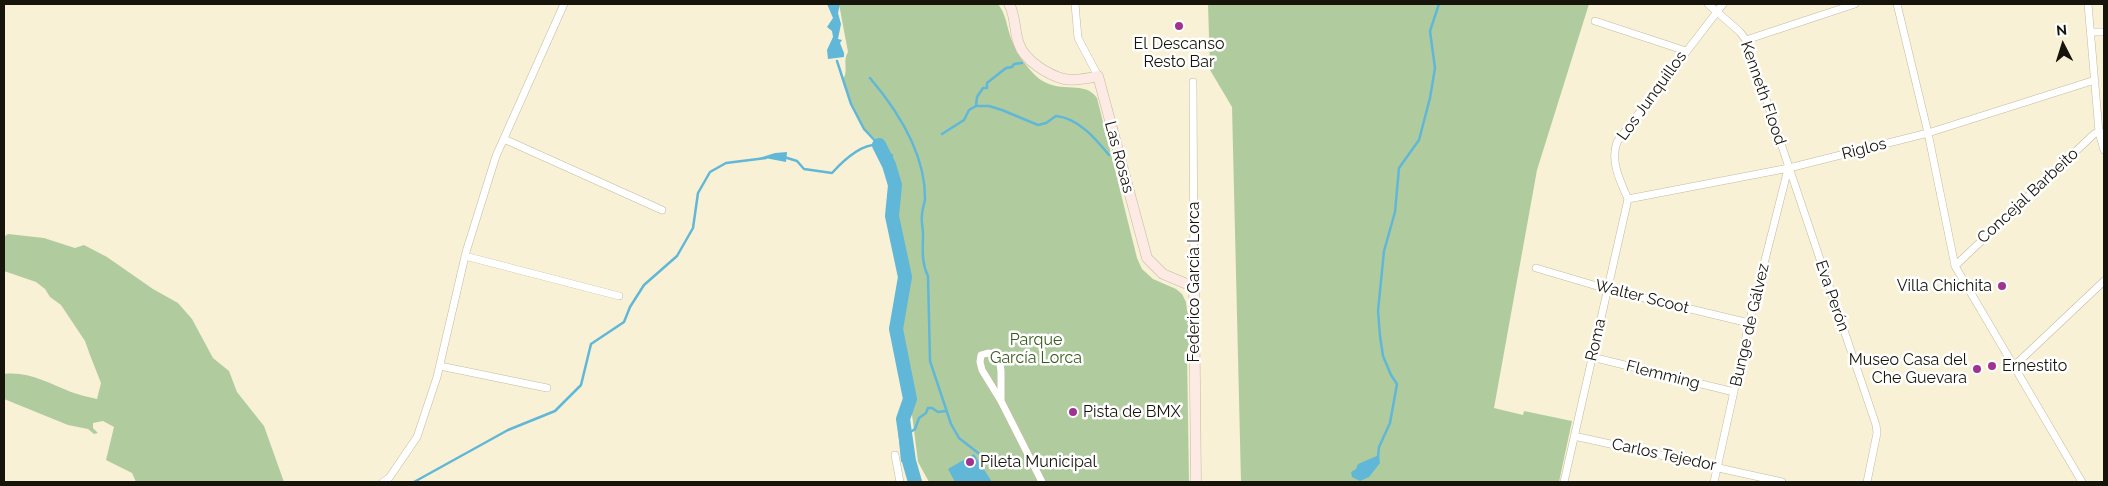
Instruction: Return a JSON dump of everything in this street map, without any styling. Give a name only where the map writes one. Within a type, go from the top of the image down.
[{"type":"street","points":[[383,482],[389,478],[417,437],[440,366],[465,256],[496,156],[564,4]]},
{"type":"street","points":[[1009,4],[1013,10],[1015,33],[1020,48],[1041,68],[1062,78],[1081,80],[1098,76]]},
{"type":"street","name":"Las Rosas","points":[[1076,4],[1078,38],[1098,76],[1147,258],[1163,274],[1194,287]]},
{"type":"street","name":"Kenneth Flood","points":[[1708,4],[1740,32],[1746,40],[1789,168]]},
{"type":"street","name":"Los Junquillos","points":[[1628,199],[1620,182],[1614,158],[1617,142],[1723,4]]},
{"type":"street","points":[[1746,40],[1855,4]]},
{"type":"street","points":[[1897,4],[1928,133],[1955,266],[2082,482]]},
{"type":"street","points":[[2088,4],[2104,150]]},
{"type":"street","points":[[2089,12],[2094,4]]},
{"type":"street","points":[[1595,21],[1686,51]]},
{"type":"street","points":[[2091,32],[2104,32]]},
{"type":"street","name":"Riglos","points":[[1628,199],[1789,168],[1928,133],[2095,80]]},
{"type":"street","name":"Federico García Lorca","points":[[1193,82],[1196,482]]},
{"type":"street","name":"Concejal Barbeito","points":[[1955,266],[2094,134],[2102,132]]},
{"type":"street","points":[[504,138],[662,210]]},
{"type":"street","name":"Bunge de Gálvez","points":[[1714,482],[1749,323],[1789,168]]},
{"type":"street","name":"Eva Perón","points":[[1789,168],[1876,425],[1877,433],[1867,482]]},
{"type":"street","name":"Roma","points":[[1564,482],[1628,199]]},
{"type":"street","points":[[465,256],[618,296]]},
{"type":"street","name":"Walter Scoot","points":[[1536,268],[1607,289],[1749,323]]},
{"type":"street","points":[[2013,367],[2104,281]]},
{"type":"street","points":[[1001,401],[1002,371],[1000,364],[993,354],[981,355],[982,370],[1001,401],[1042,482]]},
{"type":"street","name":"Flemming","points":[[1592,357],[1734,392]]},
{"type":"street","points":[[440,366],[547,388]]},
{"type":"street","name":"Carlos Tejedor","points":[[1574,436],[1717,466],[1782,482]]},
{"type":"street","points":[[895,455],[900,482]]},
{"type":"green space","name":"Parque García Lorca","points":[[839,4],[998,4],[1004,14],[1017,52],[1036,76],[1049,84],[1086,90],[1097,98],[1137,258],[1142,269],[1153,279],[1176,289],[1182,294],[1191,318],[1191,337],[1187,351],[1189,482],[929,482],[918,462],[910,399],[896,329],[905,277],[892,216],[895,185],[889,165],[878,142],[864,129],[851,104],[843,79],[848,52]]},
{"type":"green space","points":[[1208,4],[1589,4],[1537,170],[1494,408],[1523,415],[1524,411],[1572,421],[1559,482],[1241,482],[1232,107],[1210,70]]},
{"type":"green space","points":[[8,234],[44,238],[75,248],[84,245],[107,257],[153,289],[178,303],[192,319],[213,358],[229,371],[237,392],[264,426],[284,482],[136,482],[132,473],[106,460],[114,427],[103,421],[93,423],[93,428],[98,433],[94,434],[88,429],[68,425],[4,399],[4,374],[30,376],[74,393],[97,399],[101,383],[85,341],[61,305],[50,297],[45,289],[36,282],[4,271],[4,237]]},
{"type":"water","points":[[827,4],[840,4],[838,13],[841,24],[838,39],[842,40],[840,43],[844,57],[828,59],[827,50],[833,37],[832,31],[827,27],[833,18]]},
{"type":"water","points":[[787,152],[786,162],[765,158],[756,159],[775,153]]},
{"type":"water","points":[[897,418],[909,419],[915,460],[901,462]]},
{"type":"water","name":"Pileta Municipal","points":[[974,454],[992,482],[955,482],[948,469]]},
{"type":"water","points":[[1379,455],[1380,463],[1369,477],[1360,481],[1352,477],[1351,472],[1356,469],[1358,464]]},
{"type":"waterway","points":[[1378,457],[1379,447],[1390,423],[1397,384],[1383,356],[1380,336],[1378,311],[1384,251],[1395,212],[1399,168],[1419,140],[1430,98],[1435,68],[1430,31],[1439,4]]},
{"type":"waterway","points":[[837,61],[851,104],[864,129],[879,145]]},
{"type":"waterway","points":[[942,134],[964,120],[969,110],[976,106],[977,97],[983,88],[987,88],[987,83],[1006,68],[1022,63]]},
{"type":"waterway","points":[[870,78],[900,119],[921,166],[925,200],[922,211],[923,260],[928,276],[930,361],[951,424],[959,438],[982,456],[983,461],[978,466]]},
{"type":"waterway","points":[[976,106],[989,106],[1038,125],[1046,123],[1056,116],[1064,118],[1086,130],[1109,155]]},
{"type":"waterway","points":[[784,157],[797,161],[804,169],[832,173],[847,158],[860,150],[873,145],[879,145]]},
{"type":"waterway","points":[[879,145],[889,165],[895,185],[892,216],[905,277],[896,329],[910,399],[903,419],[909,461],[915,482]]},
{"type":"waterway","points":[[889,165],[889,158],[892,155]]},
{"type":"waterway","points":[[414,482],[508,430],[555,411],[581,385],[591,344],[624,322],[630,307],[644,285],[677,256],[693,228],[698,193],[710,172],[726,163],[766,158]]},
{"type":"waterway","points":[[909,433],[915,429],[919,418],[926,413],[928,408],[938,412],[946,411]]},
{"type":"place","name":"El Descanso Resto Bar","points":[[1179,26]]},
{"type":"place","name":"Villa Chichita","points":[[2002,286]]},
{"type":"place","name":"Ernestito","points":[[1992,366]]},
{"type":"place","name":"Museo Casa del Che Guevara","points":[[1977,369]]},
{"type":"place","name":"Pista de BMX","points":[[1073,412]]},
{"type":"place","name":"Pileta Municipal","points":[[970,462]]}]
